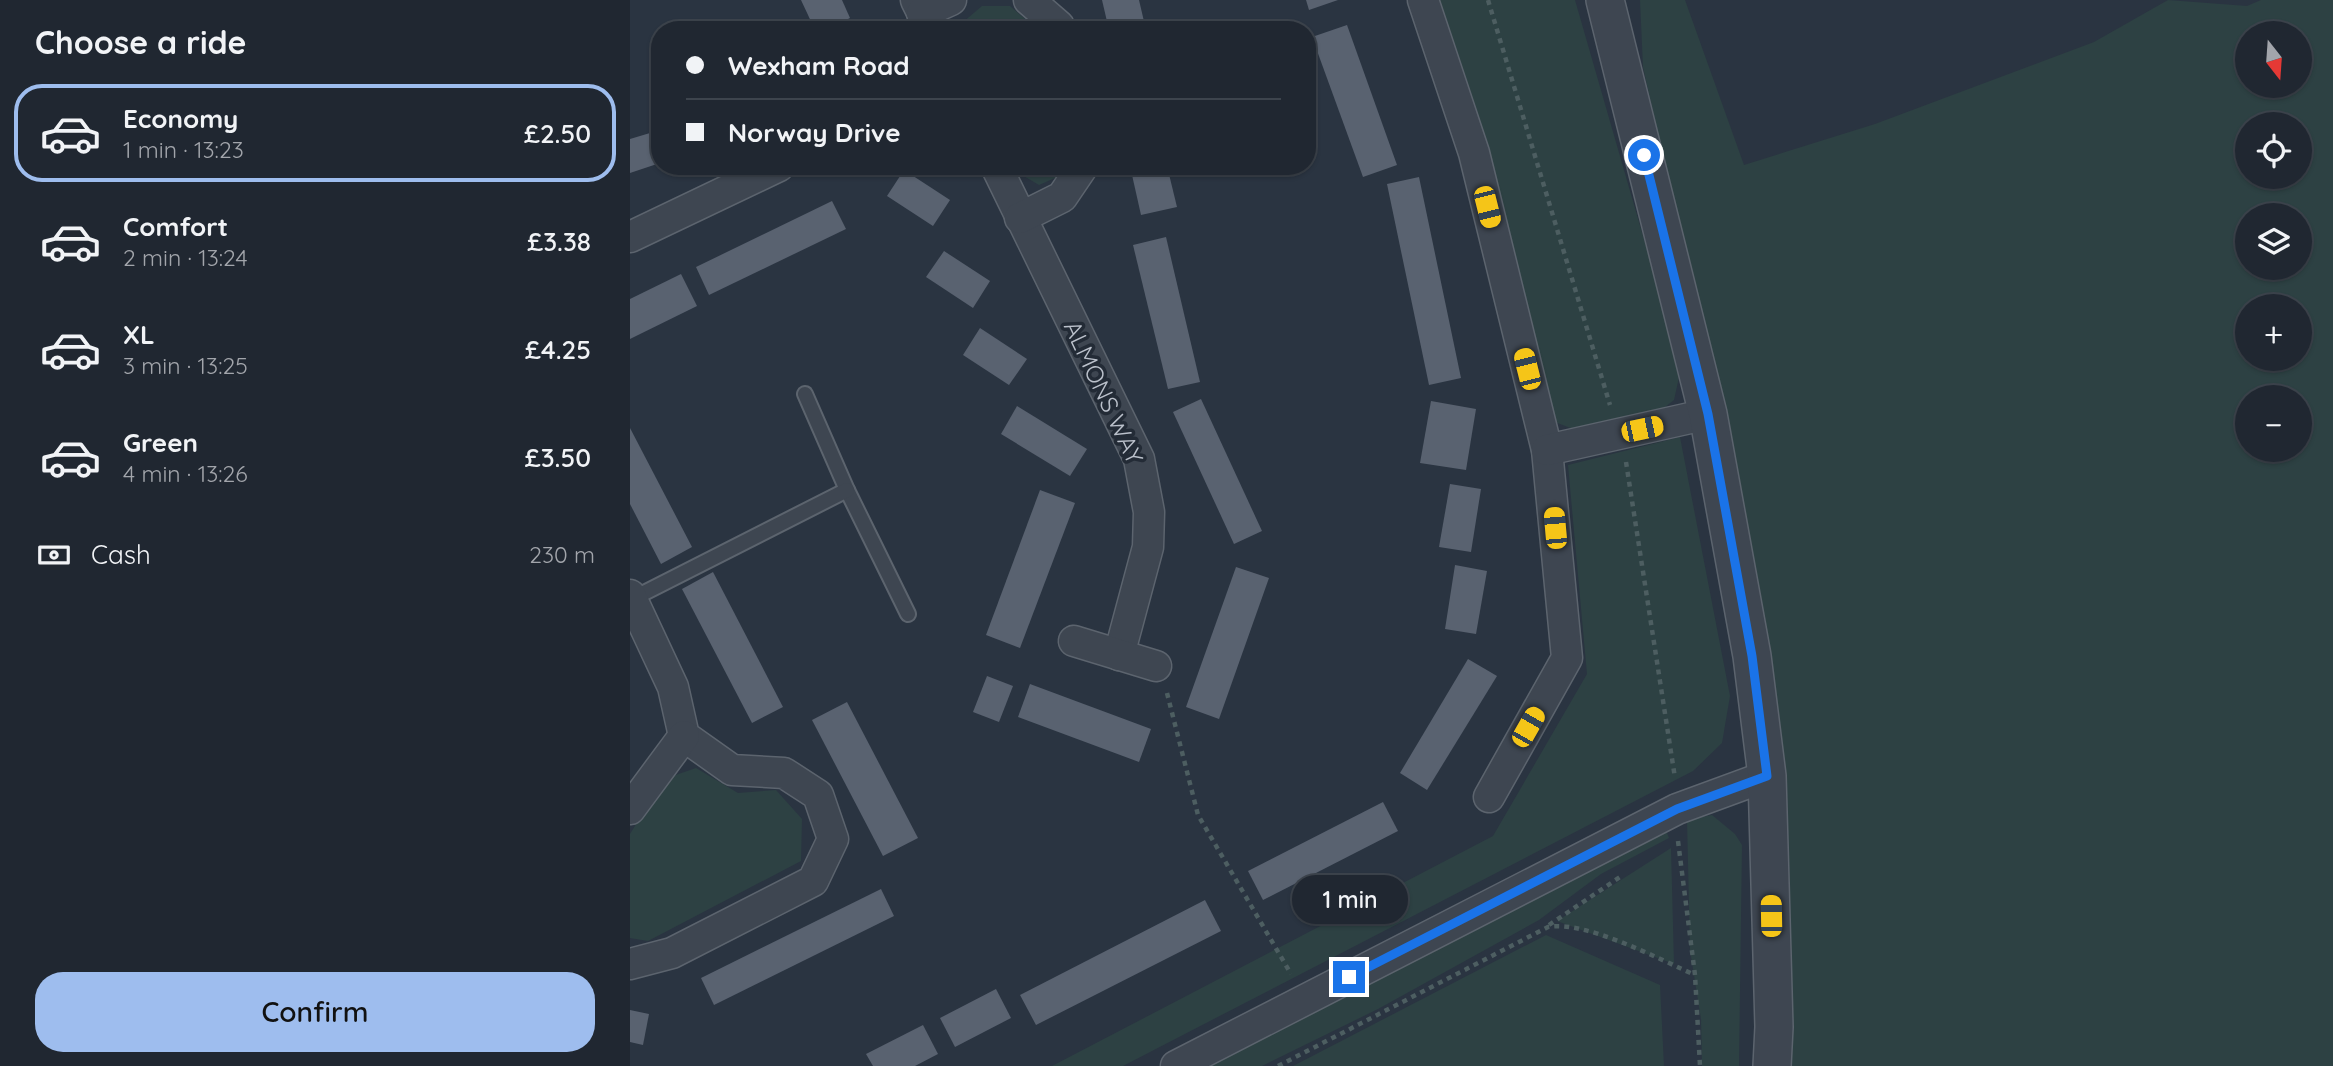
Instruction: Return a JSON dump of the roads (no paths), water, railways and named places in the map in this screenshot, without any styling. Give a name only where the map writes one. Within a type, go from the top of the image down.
[{"type":"street","points":[[923,14],[951,0]]},
{"type":"street","points":[[1029,0],[1053,21]]},
{"type":"street","points":[[1423,0],[1474,153],[1547,450],[1567,658],[1489,797]]},
{"type":"street","points":[[1605,0],[1708,414],[1752,656],[1767,776],[1774,1027],[1772,1066]]},
{"type":"street","points":[[630,237],[760,175]]},
{"type":"street","name":"ALMONS WAY","points":[[1000,175],[1139,459],[1149,512],[1148,547],[1119,655]]},
{"type":"street","points":[[1020,218],[1062,198],[1077,175]]},
{"type":"street","points":[[1547,450],[1708,414]]},
{"type":"street","points":[[630,964],[672,953],[813,881],[833,839],[818,795],[784,773],[732,770],[684,736],[673,687],[631,597]]},
{"type":"street","points":[[1074,641],[1156,666]]},
{"type":"street","points":[[630,808],[684,736]]},
{"type":"street","points":[[1176,1066],[1677,809],[1767,776]]},
{"type":"lane","points":[[805,394],[847,490],[908,614]]},
{"type":"lane","points":[[631,597],[847,490]]}]
